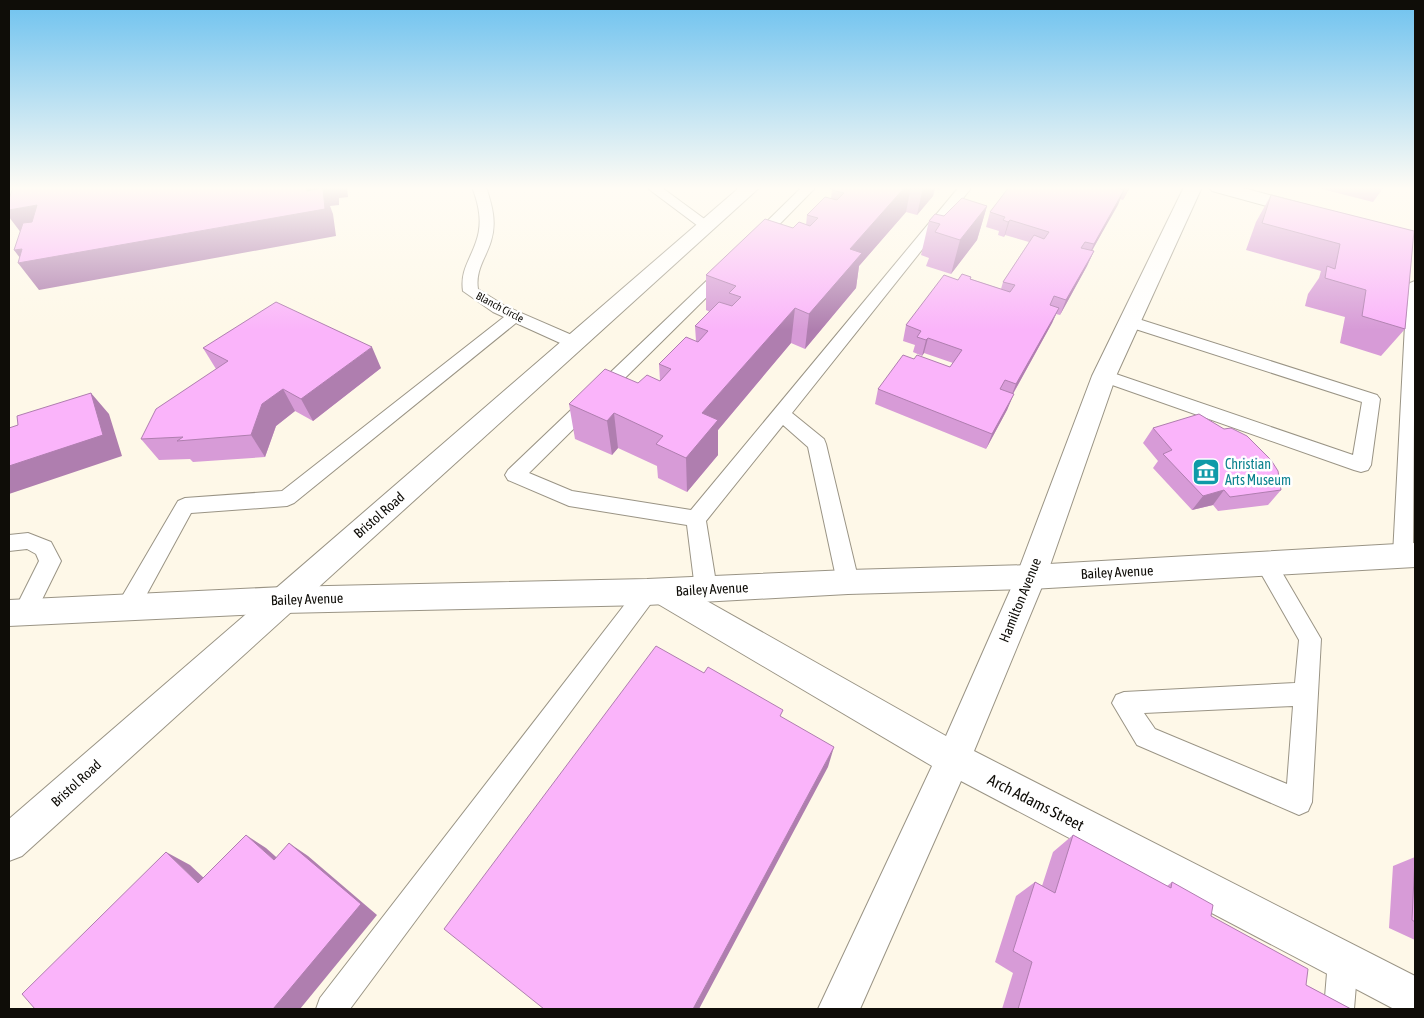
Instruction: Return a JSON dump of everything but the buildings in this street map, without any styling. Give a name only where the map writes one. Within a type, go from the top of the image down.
[{"type":"street","name":"Bristol Road","points":[[9,843],[697,235]]},
{"type":"street","name":"Hamilton Avenue","points":[[839,1009],[953,759],[1031,577],[1104,376],[1171,235]]},
{"type":"street","name":"Bailey Avenue","points":[[16,613],[283,600],[655,592],[848,582],[1031,577],[1409,555]]},
{"type":"street","name":"Arch Adams Street","points":[[655,592],[953,759],[1415,998]]},
{"type":"lane","name":"Blanch Circle","points":[[486,235],[468,278],[471,291],[499,309],[575,343]]},
{"type":"lane","points":[[696,519],[568,498],[515,474],[762,235]]},
{"type":"lane","points":[[706,589],[696,519],[927,235]]},
{"type":"lane","points":[[1409,555],[1415,286]]},
{"type":"lane","points":[[128,607],[185,506],[287,498],[515,316]]},
{"type":"lane","points":[[1104,376],[1361,465],[1371,399],[1130,322]]},
{"type":"lane","points":[[781,414],[817,444],[848,582]]},
{"type":"lane","points":[[9,543],[28,542],[44,548],[50,561],[16,613]]},
{"type":"lane","points":[[1266,564],[1310,639],[1299,802],[1146,737],[1124,704],[1306,694]]},
{"type":"lane","points":[[331,1009],[655,592]]},
{"type":"lane","points":[[1339,1009],[1343,961]]},
{"type":"place","name":"Christian Arts Museum","points":[[1206,472]]}]
